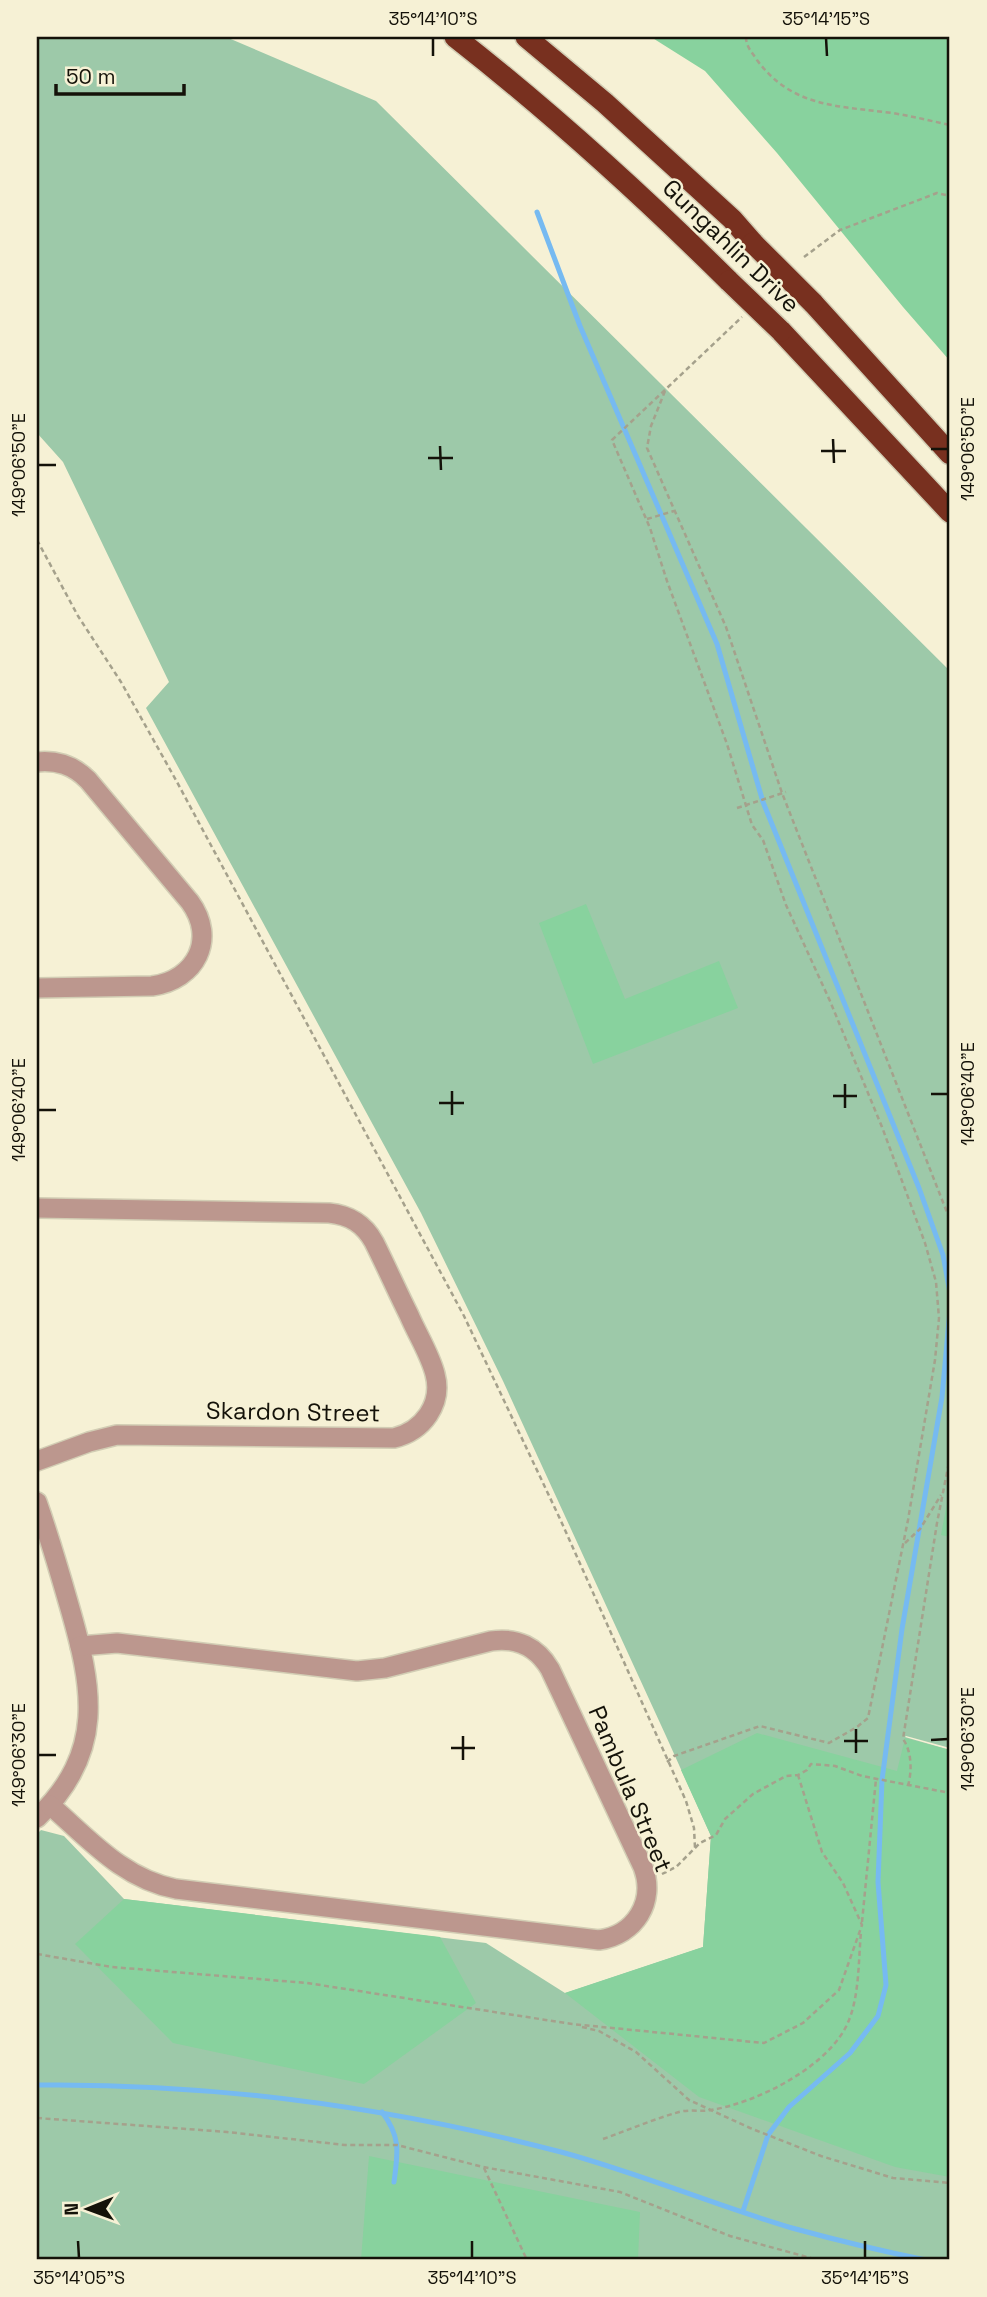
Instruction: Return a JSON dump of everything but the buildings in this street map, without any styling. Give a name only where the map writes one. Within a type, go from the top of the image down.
[{"type":"highway","name":"Gungahlin Drive","points":[[456,37],[576,136],[730,281],[781,331],[950,512]]},
{"type":"highway","name":"Gungahlin Drive","points":[[526,37],[614,111],[732,219],[813,303],[950,454]]},
{"type":"street","points":[[37,762],[52,761],[68,765],[88,780],[190,902],[199,917],[202,934],[196,960],[184,973],[170,982],[152,986],[37,988]]},
{"type":"street","name":"Skardon Street","points":[[37,1208],[345,1215],[359,1223],[374,1242],[432,1365],[437,1391],[433,1407],[423,1422],[410,1432],[394,1438],[117,1434],[89,1441],[37,1461]]},
{"type":"street","points":[[37,1502],[80,1646],[89,1699],[86,1732],[79,1756],[69,1779],[43,1812]]},
{"type":"street","name":"Pambula Street","points":[[43,1812],[123,1869],[148,1882],[176,1889],[598,1940],[615,1936],[635,1922],[646,1900],[647,1883],[643,1867],[550,1669],[540,1655],[526,1644],[509,1640],[491,1641],[385,1668],[357,1671],[117,1643],[80,1646]]},
{"type":"path","points":[[746,37],[746,44],[763,69],[784,88],[803,98],[836,108],[896,114],[950,125]]},
{"type":"path","points":[[804,257],[839,230],[937,193],[950,196]]},
{"type":"path","points":[[667,1762],[674,1756],[760,1726],[829,1743],[858,1727],[867,1718],[903,1544],[935,1360],[939,1318],[936,1282],[925,1243],[830,1001],[786,905],[763,840],[752,825],[723,732],[647,519],[612,440],[747,313]]},
{"type":"path","points":[[666,388],[651,426],[647,448],[726,627],[784,792],[950,1220]]},
{"type":"path","points":[[647,519],[674,511]]},
{"type":"path","points":[[37,540],[78,616],[121,682],[220,861],[464,1316],[567,1534],[686,1801],[694,1828],[695,1848]]},
{"type":"path","points":[[737,808],[784,792]]},
{"type":"path","points":[[908,1786],[911,1764],[903,1739],[950,1457]]},
{"type":"path","points":[[903,1544],[920,1529],[942,1493]]},
{"type":"path","points":[[647,1883],[676,1867],[695,1848],[716,1835],[725,1819],[753,1794],[786,1776],[807,1770],[811,1764],[835,1766],[876,1779],[950,1793]]},
{"type":"path","points":[[37,1954],[111,1967],[307,1983],[572,2024],[764,2043],[803,2023],[839,1990],[862,1925],[843,1883],[822,1852],[798,1774]]},
{"type":"path","points":[[603,2139],[682,2111],[711,2110],[764,2094],[797,2076],[827,2052],[844,2031],[854,2000],[876,1779]]},
{"type":"path","points":[[572,2024],[599,2031],[636,2052],[689,2100],[711,2110],[821,2156],[893,2178],[950,2183]]},
{"type":"path","points":[[37,2118],[226,2132],[345,2145],[397,2144],[483,2167],[620,2192],[730,2236],[818,2260]]},
{"type":"path","points":[[483,2167],[527,2260]]},
{"type":"green space","points":[[37,37],[226,37],[376,101],[950,671],[950,1748],[905,1737],[950,1750],[950,2260],[37,2260],[37,1834],[41,1830],[64,1836],[124,1899],[486,1943],[565,1993],[703,1947],[711,1836],[503,1381],[421,1213],[146,708],[169,682],[63,462],[37,433]]},
{"type":"green space","points":[[651,37],[950,37],[950,361],[705,71]]},
{"type":"green space","points":[[586,904],[625,999],[719,961],[738,1008],[593,1064],[539,923]]},
{"type":"green space","points":[[950,1486],[950,1537],[941,1535]]},
{"type":"green space","points":[[757,1733],[897,1771],[905,1738],[950,1750],[950,2177],[895,2167],[699,2097],[565,1993],[703,1947],[711,1836],[681,1770]]},
{"type":"green space","points":[[124,1899],[440,1937],[476,2003],[364,2084],[173,2043],[75,1944]]},
{"type":"green space","points":[[369,2156],[640,2212],[638,2260],[361,2260]]},
{"type":"waterway","points":[[537,212],[580,326],[717,644],[763,802],[919,1188],[943,1255],[950,1293]]},
{"type":"waterway","points":[[743,2211],[768,2135],[789,2107],[850,2053],[878,2016],[886,1985],[878,1882],[882,1780],[902,1629],[942,1397],[950,1310]]},
{"type":"waterway","points":[[37,2085],[103,2085],[235,2093],[366,2110],[431,2122],[561,2152],[792,2228],[926,2260]]},
{"type":"waterway","points":[[382,2112],[397,2145],[394,2182]]}]
